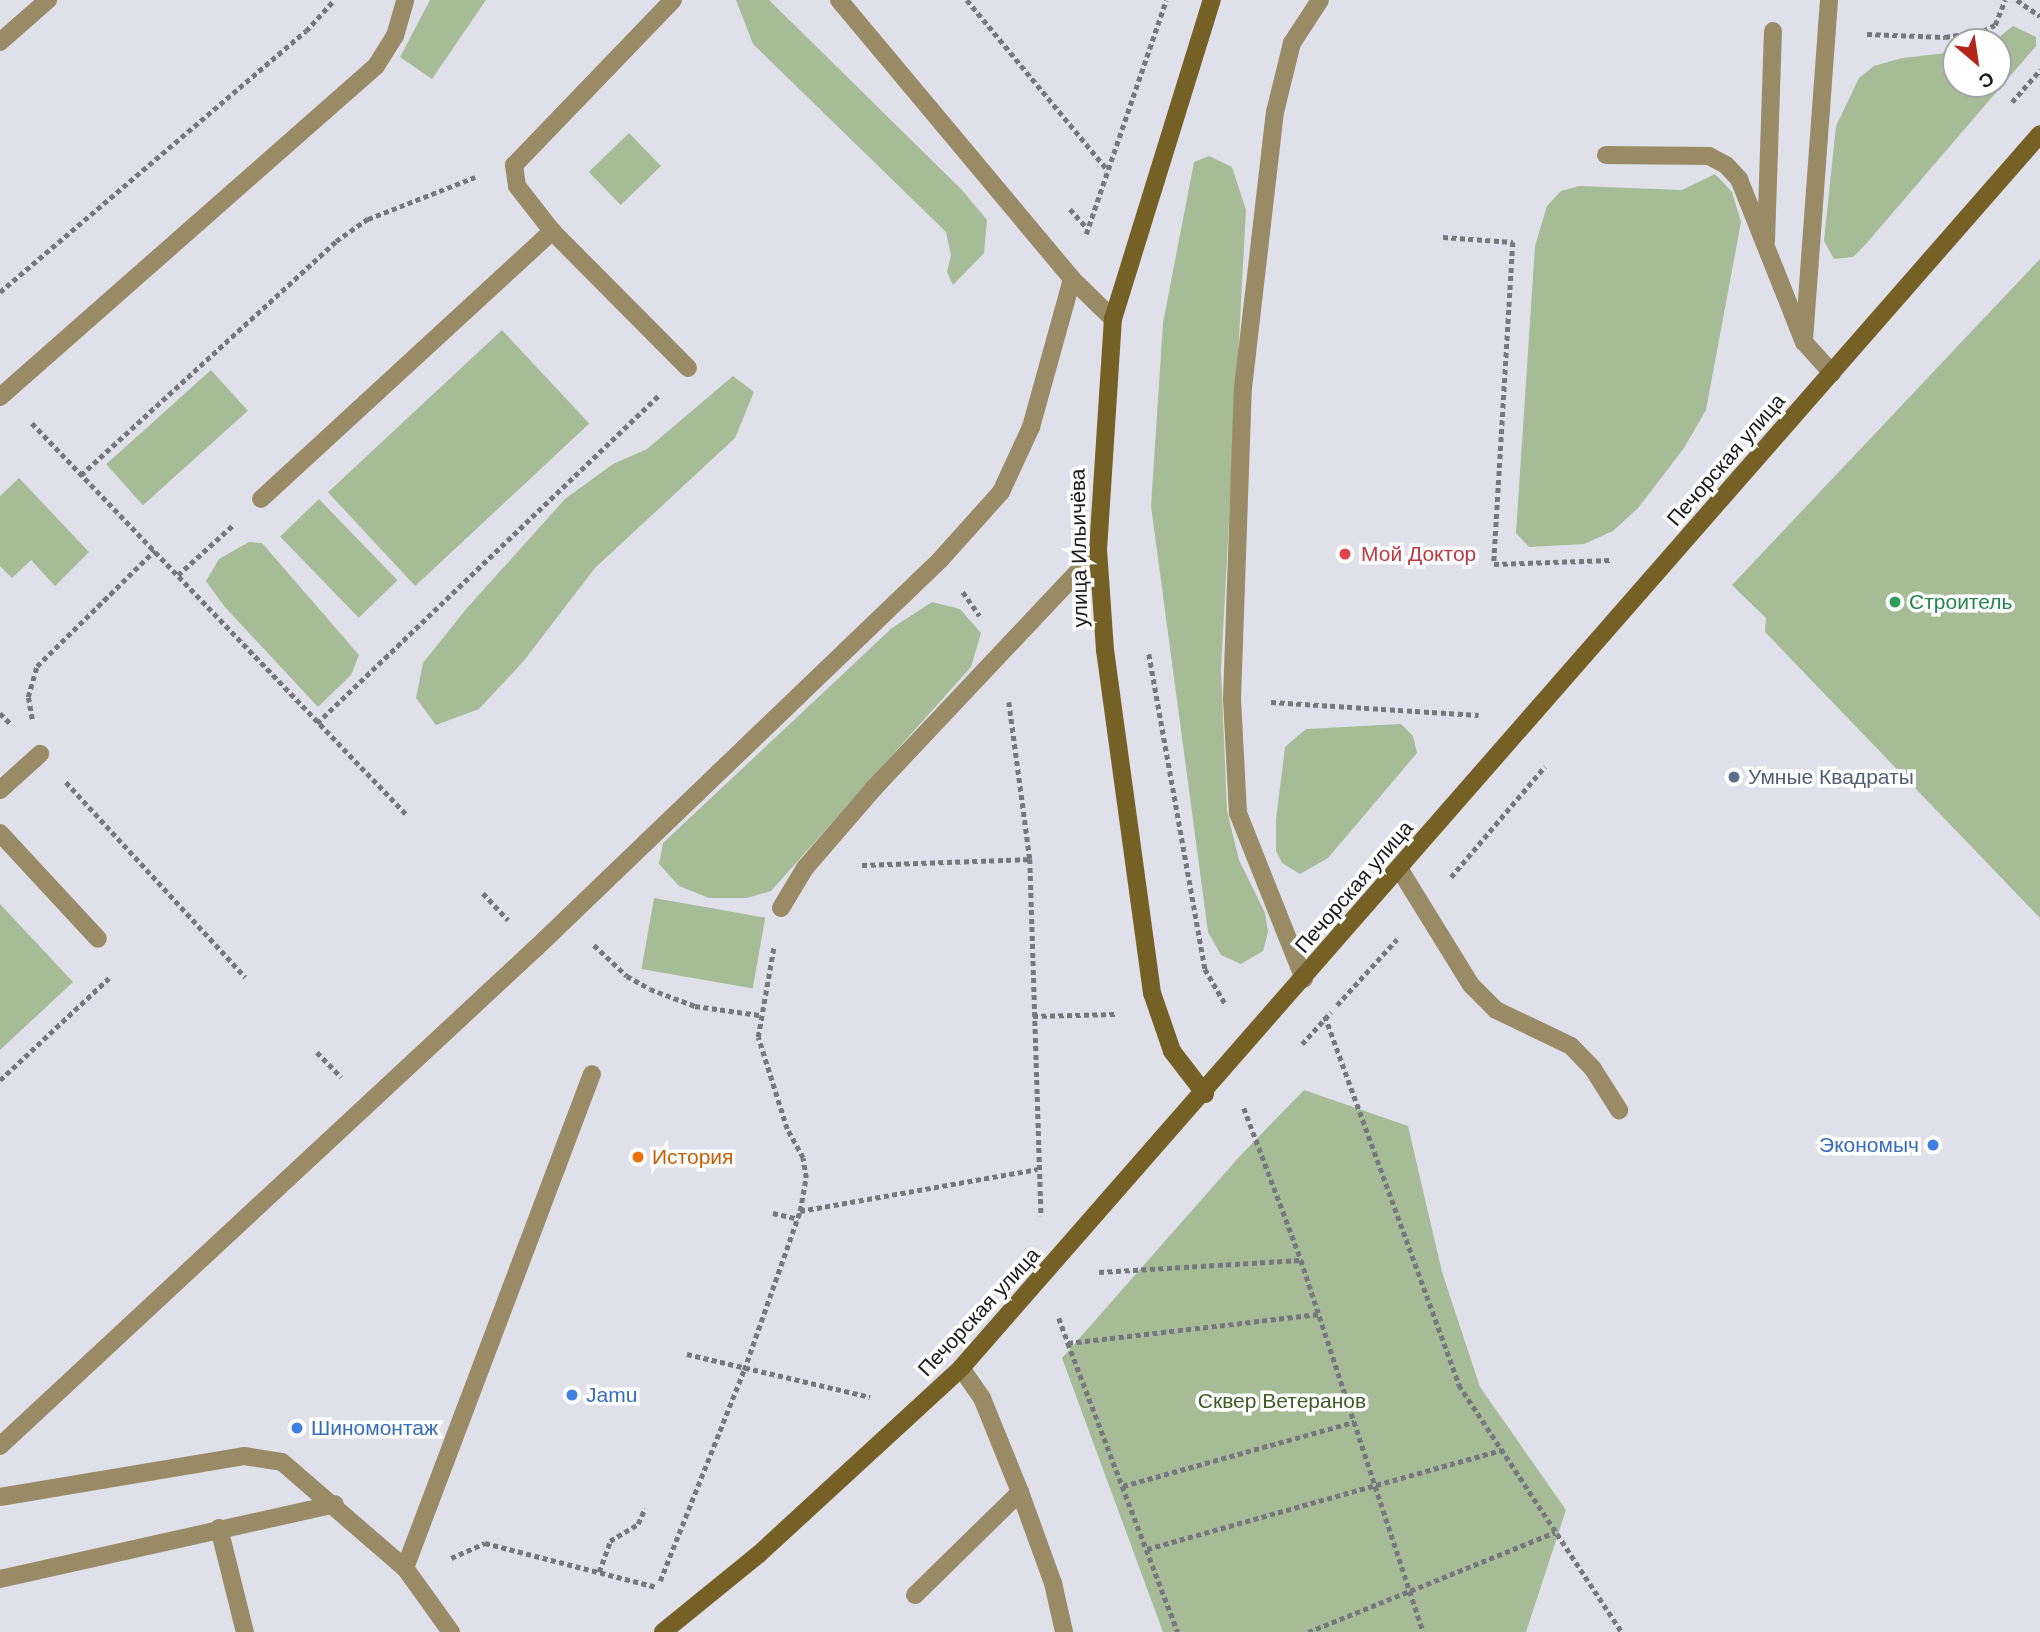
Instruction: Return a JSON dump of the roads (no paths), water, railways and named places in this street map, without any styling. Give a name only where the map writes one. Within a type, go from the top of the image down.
[{"type":"main road","name":"улица Ильичёва","points":[[1205,1094],[1172,1051],[1152,993],[1105,650],[1098,550],[1113,320],[1212,0]]},
{"type":"main road","name":"Печорская улица","points":[[663,1632],[759,1553],[961,1368],[1205,1094],[2040,134]]},
{"type":"lane","points":[[0,42],[48,0]]},
{"type":"lane","points":[[2,396],[376,66],[394,36],[405,0]]},
{"type":"lane","points":[[673,0],[514,165],[517,186],[552,231],[688,368]]},
{"type":"lane","points":[[839,0],[1072,279],[1113,320]]},
{"type":"lane","points":[[1304,978],[1238,813],[1232,699],[1243,388],[1275,112],[1292,43],[1320,0]]},
{"type":"lane","points":[[1804,342],[1829,0]]},
{"type":"lane","points":[[1766,251],[1773,32]]},
{"type":"lane","points":[[1606,155],[1709,156],[1726,165],[1739,179],[1804,342],[1832,373]]},
{"type":"lane","points":[[261,499],[552,231]]},
{"type":"lane","points":[[0,1446],[566,919],[940,559],[1001,492],[1031,427],[1072,279]]},
{"type":"lane","points":[[781,908],[805,868],[1002,648],[1098,550]]},
{"type":"lane","points":[[0,790],[40,754]]},
{"type":"lane","points":[[0,833],[98,939]]},
{"type":"lane","points":[[1400,870],[1471,985],[1496,1010],[1571,1046],[1593,1069],[1619,1110]]},
{"type":"lane","points":[[405,1568],[592,1074]]},
{"type":"lane","points":[[961,1368],[982,1398],[1020,1492],[1053,1583],[1064,1632]]},
{"type":"lane","points":[[0,1497],[244,1456],[282,1462],[335,1504],[405,1568],[451,1632]]},
{"type":"lane","points":[[915,1595],[1020,1492]]},
{"type":"lane","points":[[0,1579],[335,1504]]},
{"type":"lane","points":[[219,1528],[245,1632]]},
{"type":"place","name":"Мой Доктор","points":[[1345,554]]},
{"type":"place","name":"Строитель","points":[[1895,602]]},
{"type":"place","name":"Умные Квадраты","points":[[1734,777]]},
{"type":"place","name":"Экономыч","points":[[1933,1145]]},
{"type":"place","name":"История","points":[[638,1157]]},
{"type":"place","name":"Jamu","points":[[572,1395]]},
{"type":"place","name":"Шиномонтаж","points":[[297,1428]]},
{"type":"park label","name":"Сквер Ветеранов","points":[[1282,1401]]}]
